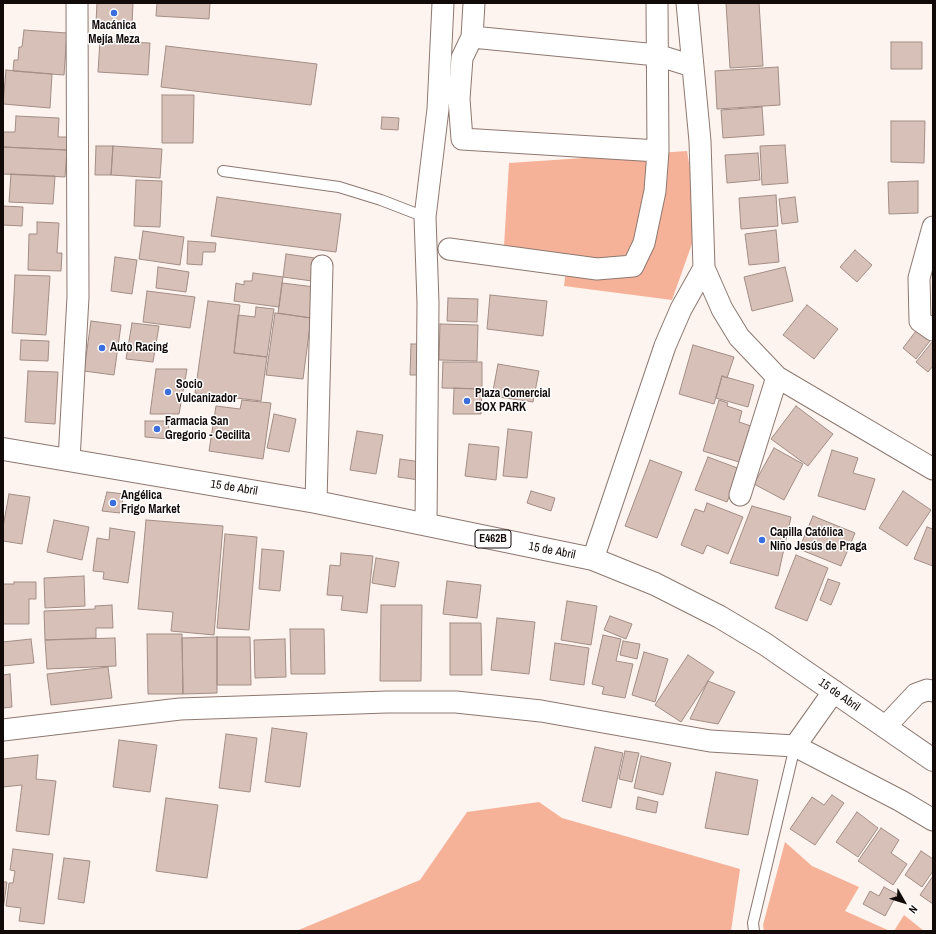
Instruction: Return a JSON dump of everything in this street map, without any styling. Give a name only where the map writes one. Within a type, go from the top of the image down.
[{"type":"main road","name":"15 de Abril","points":[[3,449],[316,502],[593,559],[655,584],[720,617],[765,644],[933,760]]},
{"type":"street","points":[[69,460],[78,297],[77,3]]},
{"type":"street","points":[[426,524],[428,303],[425,217],[437,116],[443,3]]},
{"type":"street","points":[[474,3],[472,37],[462,58],[459,99],[462,139],[658,151]]},
{"type":"street","points":[[449,249],[597,269],[633,266],[644,242],[655,191],[658,151],[657,3]]},
{"type":"street","points":[[687,3],[700,141],[704,268],[722,309],[739,337],[777,376],[932,465]]},
{"type":"street","points":[[472,37],[657,55],[692,66]]},
{"type":"street","points":[[933,227],[920,278],[920,321],[933,330]]},
{"type":"street","points":[[316,502],[322,266]]},
{"type":"street","points":[[593,559],[665,346],[682,309],[704,268]]},
{"type":"street","points":[[740,495],[777,376]]},
{"type":"street","points":[[885,727],[916,694],[927,690],[933,691]]},
{"type":"street","points":[[795,746],[834,691]]},
{"type":"street","points":[[3,730],[180,709],[379,702],[456,702],[541,711],[710,741],[795,746],[901,801],[933,820]]},
{"type":"lane","points":[[223,171],[339,187],[381,200],[425,217]]},
{"type":"lane","points":[[754,931],[753,922],[795,746]]},
{"type":"shaded area","points":[[687,151],[699,224],[672,300],[564,286],[568,254],[504,246],[509,163]]},
{"type":"shaded area","points":[[539,802],[562,818],[740,869],[731,931],[296,931],[420,880],[467,812]]},
{"type":"shaded area","points":[[785,842],[812,866],[859,887],[845,911],[890,931],[764,931],[763,925]]},
{"type":"shaded area","points":[[904,915],[924,931],[894,931]]},
{"type":"building","name":"Macánica Mejía Meza","points":[[97,3],[133,3],[132,24],[96,22]]},
{"type":"building","points":[[157,3],[210,3],[209,19],[156,16]]},
{"type":"building","points":[[726,3],[759,3],[763,66],[730,68]]},
{"type":"building","points":[[24,30],[67,33],[64,75],[13,71],[14,60],[18,60],[19,47],[22,47]]},
{"type":"building","points":[[100,41],[150,43],[148,75],[98,72]]},
{"type":"building","points":[[891,42],[922,42],[922,69],[891,69]]},
{"type":"building","points":[[166,46],[317,64],[311,105],[161,87]]},
{"type":"building","points":[[778,67],[780,105],[717,109],[715,71]]},
{"type":"building","points":[[6,70],[52,74],[50,108],[3,104]]},
{"type":"building","points":[[162,95],[194,95],[193,143],[162,143]]},
{"type":"building","points":[[762,107],[764,135],[723,138],[721,110]]},
{"type":"building","points":[[16,116],[59,118],[58,137],[68,137],[67,150],[3,147],[3,132],[15,132]]},
{"type":"building","points":[[382,117],[399,118],[398,130],[381,129]]},
{"type":"building","points":[[891,121],[925,121],[924,163],[891,162]]},
{"type":"building","points":[[785,145],[788,183],[762,185],[760,146]]},
{"type":"building","points":[[96,146],[113,146],[111,175],[95,175]]},
{"type":"building","points":[[113,146],[162,149],[160,178],[111,175]]},
{"type":"building","points":[[3,147],[67,150],[65,177],[3,174]]},
{"type":"building","points":[[758,153],[760,180],[727,183],[725,155]]},
{"type":"building","points":[[11,174],[55,176],[53,204],[9,202]]},
{"type":"building","points":[[136,180],[162,181],[160,227],[134,226]]},
{"type":"building","points":[[918,181],[918,213],[889,214],[888,182]]},
{"type":"building","points":[[776,195],[778,226],[741,229],[739,198]]},
{"type":"building","points":[[217,197],[341,214],[336,252],[211,236]]},
{"type":"building","points":[[795,197],[798,222],[782,224],[779,199]]},
{"type":"building","points":[[3,206],[23,207],[22,226],[3,225]]},
{"type":"building","points":[[37,222],[59,223],[57,253],[62,253],[61,271],[28,270],[29,234],[37,234]]},
{"type":"building","points":[[776,230],[779,262],[749,265],[745,234]]},
{"type":"building","points":[[143,231],[184,237],[180,265],[139,259]]},
{"type":"building","points":[[188,241],[216,243],[215,252],[203,252],[202,265],[187,264]]},
{"type":"building","points":[[855,250],[872,265],[857,282],[840,267]]},
{"type":"building","points":[[286,254],[315,258],[312,281],[283,277]]},
{"type":"building","points":[[115,257],[137,260],[132,294],[111,291]]},
{"type":"building","points":[[158,267],[189,272],[186,292],[156,288]]},
{"type":"building","points":[[785,267],[793,301],[752,311],[744,277]]},
{"type":"building","points":[[253,273],[283,277],[279,307],[234,301],[236,283],[244,285],[244,281],[252,281]]},
{"type":"building","points":[[15,275],[50,276],[46,335],[12,333]]},
{"type":"building","points":[[282,283],[315,287],[311,318],[278,313]]},
{"type":"building","points":[[147,291],[195,297],[190,328],[143,322]]},
{"type":"building","points":[[490,295],[547,301],[543,336],[487,329]]},
{"type":"building","points":[[448,298],[478,299],[477,322],[447,321]]},
{"type":"building","points":[[208,301],[240,305],[234,353],[267,357],[261,401],[195,393]]},
{"type":"building","points":[[807,305],[838,329],[814,359],[783,335]]},
{"type":"building","points":[[256,307],[274,309],[267,357],[234,353],[238,315],[255,317]]},
{"type":"building","points":[[275,313],[311,318],[303,379],[266,375]]},
{"type":"building","name":"Auto Racing","points":[[91,321],[121,325],[114,375],[84,371]]},
{"type":"building","points":[[132,323],[159,326],[153,362],[126,359]]},
{"type":"building","points":[[440,324],[478,325],[477,361],[439,360]]},
{"type":"building","points":[[919,327],[933,337],[916,359],[903,348]]},
{"type":"building","points":[[21,340],[49,341],[48,361],[20,360]]},
{"type":"building","points":[[933,341],[933,366],[928,372],[916,362]]},
{"type":"building","points":[[411,344],[426,344],[425,375],[410,375]]},
{"type":"building","points":[[693,345],[734,357],[727,378],[722,376],[714,404],[679,394]]},
{"type":"building","points":[[443,362],[482,362],[482,389],[442,388]]},
{"type":"building","points":[[498,364],[539,371],[533,402],[492,396]]},
{"type":"building","name":"Socio Vulcanizador","points":[[156,369],[187,369],[179,414],[150,414]]},
{"type":"building","points":[[28,371],[58,372],[55,424],[25,422]]},
{"type":"building","points":[[722,376],[754,385],[748,407],[716,398]]},
{"type":"building","name":"Plaza Comercial BOX PARK","points":[[454,388],[482,389],[481,414],[453,414]]},
{"type":"building","points":[[242,400],[271,403],[263,459],[209,451],[216,406],[240,409]]},
{"type":"building","points":[[719,400],[728,403],[727,406],[742,411],[739,422],[751,426],[739,462],[703,451]]},
{"type":"building","points":[[796,406],[833,434],[808,466],[771,439]]},
{"type":"building","points":[[274,414],[296,419],[289,452],[267,448]]},
{"type":"building","name":"Farmacia San Gregorio - Cecilita","points":[[145,421],[168,421],[170,439],[145,437]]},
{"type":"building","points":[[508,429],[532,432],[527,478],[503,476]]},
{"type":"building","points":[[357,431],[383,435],[376,474],[350,470]]},
{"type":"building","points":[[469,444],[499,447],[496,480],[465,476]]},
{"type":"building","points":[[774,448],[803,464],[784,500],[754,484]]},
{"type":"building","points":[[832,450],[858,458],[853,473],[875,479],[865,510],[818,496]]},
{"type":"building","points":[[708,457],[740,469],[727,502],[695,490]]},
{"type":"building","points":[[400,459],[421,462],[419,480],[398,477]]},
{"type":"building","points":[[650,460],[682,472],[657,538],[625,526]]},
{"type":"building","points":[[531,491],[555,498],[551,511],[527,503]]},
{"type":"building","points":[[903,491],[931,510],[907,546],[879,528]]},
{"type":"building","name":"Angélica Frigo Market","points":[[107,492],[124,494],[120,513],[102,511]]},
{"type":"building","points":[[9,494],[30,497],[22,544],[3,541],[3,527]]},
{"type":"building","points":[[707,503],[743,517],[728,554],[707,545],[703,554],[681,545],[695,509],[704,512]]},
{"type":"building","name":"Capilla Católica Niño Jesús de Praga","points":[[752,506],[791,517],[778,576],[730,563]]},
{"type":"building","points":[[813,516],[855,533],[841,566],[799,549]]},
{"type":"building","points":[[54,520],[89,527],[82,560],[47,552]]},
{"type":"building","points":[[146,520],[223,526],[214,635],[171,631],[173,612],[138,609]]},
{"type":"building","points":[[927,527],[933,529],[933,566],[914,559]]},
{"type":"building","points":[[110,528],[135,532],[128,583],[103,579],[104,572],[93,571],[97,538],[109,540]]},
{"type":"building","points":[[225,534],[257,537],[249,630],[217,628]]},
{"type":"building","points":[[262,549],[284,551],[280,591],[259,589]]},
{"type":"building","points":[[341,553],[373,556],[367,613],[341,610],[343,596],[327,595],[330,565],[340,566]]},
{"type":"building","points":[[796,555],[828,568],[807,621],[775,608]]},
{"type":"building","points":[[376,558],[399,562],[395,587],[372,583]]},
{"type":"building","points":[[84,576],[85,606],[45,608],[44,578]]},
{"type":"building","points":[[828,579],[840,583],[831,605],[820,600]]},
{"type":"building","points":[[447,581],[481,585],[477,618],[443,614]]},
{"type":"building","points":[[14,582],[36,582],[36,599],[29,599],[29,624],[3,624],[3,584],[14,584]]},
{"type":"building","points":[[567,601],[597,606],[591,645],[561,640]]},
{"type":"building","points":[[112,605],[113,628],[96,628],[96,638],[45,640],[44,611],[95,609],[95,606]]},
{"type":"building","points":[[381,605],[422,605],[421,681],[380,681]]},
{"type":"building","points":[[610,616],[632,624],[626,639],[604,630]]},
{"type":"building","points":[[497,618],[535,622],[529,674],[491,670]]},
{"type":"building","points":[[450,623],[481,623],[482,675],[450,675]]},
{"type":"building","points":[[290,629],[324,629],[325,674],[291,674]]},
{"type":"building","points":[[147,634],[182,634],[183,694],[148,694]]},
{"type":"building","points":[[603,635],[621,639],[616,661],[633,664],[625,698],[602,694],[604,687],[592,684]]},
{"type":"building","points":[[217,637],[250,637],[251,685],[217,685]]},
{"type":"building","points":[[217,637],[217,693],[183,694],[182,638]]},
{"type":"building","points":[[115,638],[116,666],[47,669],[45,640]]},
{"type":"building","points":[[31,639],[34,663],[3,666],[3,642]]},
{"type":"building","points":[[285,639],[286,677],[255,678],[254,640]]},
{"type":"building","points":[[623,641],[640,644],[637,659],[620,655]]},
{"type":"building","points":[[555,643],[589,648],[584,685],[550,680]]},
{"type":"building","points":[[644,652],[668,659],[655,702],[632,695]]},
{"type":"building","points":[[688,655],[714,672],[681,722],[655,705]]},
{"type":"building","points":[[108,667],[112,698],[51,705],[47,674]]},
{"type":"building","points":[[10,674],[12,707],[3,708],[3,675]]},
{"type":"building","points":[[708,681],[735,692],[718,724],[690,719]]},
{"type":"building","points":[[272,728],[307,733],[300,787],[265,782]]},
{"type":"building","points":[[226,734],[257,738],[250,792],[219,788]]},
{"type":"building","points":[[119,740],[157,745],[150,792],[113,787]]},
{"type":"building","points":[[595,747],[623,753],[611,808],[582,801]]},
{"type":"building","points":[[625,751],[639,753],[632,782],[619,779]]},
{"type":"building","points":[[38,755],[36,779],[56,781],[49,835],[16,831],[22,785],[3,787],[3,759]]},
{"type":"building","points":[[641,756],[671,763],[663,795],[634,788]]},
{"type":"building","points":[[716,772],[758,780],[748,835],[705,828]]},
{"type":"building","points":[[832,795],[844,803],[815,845],[790,829],[812,797],[824,805]]},
{"type":"building","points":[[638,797],[658,802],[656,813],[636,809]]},
{"type":"building","points":[[166,798],[218,805],[207,878],[156,871]]},
{"type":"building","points":[[857,812],[878,828],[858,857],[836,842]]},
{"type":"building","points":[[881,828],[899,840],[891,853],[907,864],[893,885],[858,861]]},
{"type":"building","points":[[13,849],[53,854],[44,924],[19,921],[21,908],[6,906],[9,883],[13,883],[15,871],[10,870]]},
{"type":"building","points":[[921,851],[933,859],[933,871],[922,887],[905,875]]},
{"type":"building","points":[[64,858],[90,861],[84,903],[58,899]]},
{"type":"building","points":[[933,876],[933,904],[920,895]]},
{"type":"building","points":[[3,882],[7,882],[3,910]]},
{"type":"building","points":[[884,887],[897,894],[885,916],[863,904],[870,891],[879,896]]},
{"type":"place","name":"Macánica Mejía Meza","points":[[114,13]]},
{"type":"place","name":"Auto Racing","points":[[102,348]]},
{"type":"place","name":"Socio Vulcanizador","points":[[168,392]]},
{"type":"place","name":"Plaza Comercial BOX PARK","points":[[467,401]]},
{"type":"place","name":"Farmacia San Gregorio - Cecilita","points":[[157,429]]},
{"type":"place","name":"Angélica Frigo Market","points":[[113,503]]},
{"type":"place","name":"Capilla Católica Niño Jesús de Praga","points":[[762,540]]}]
